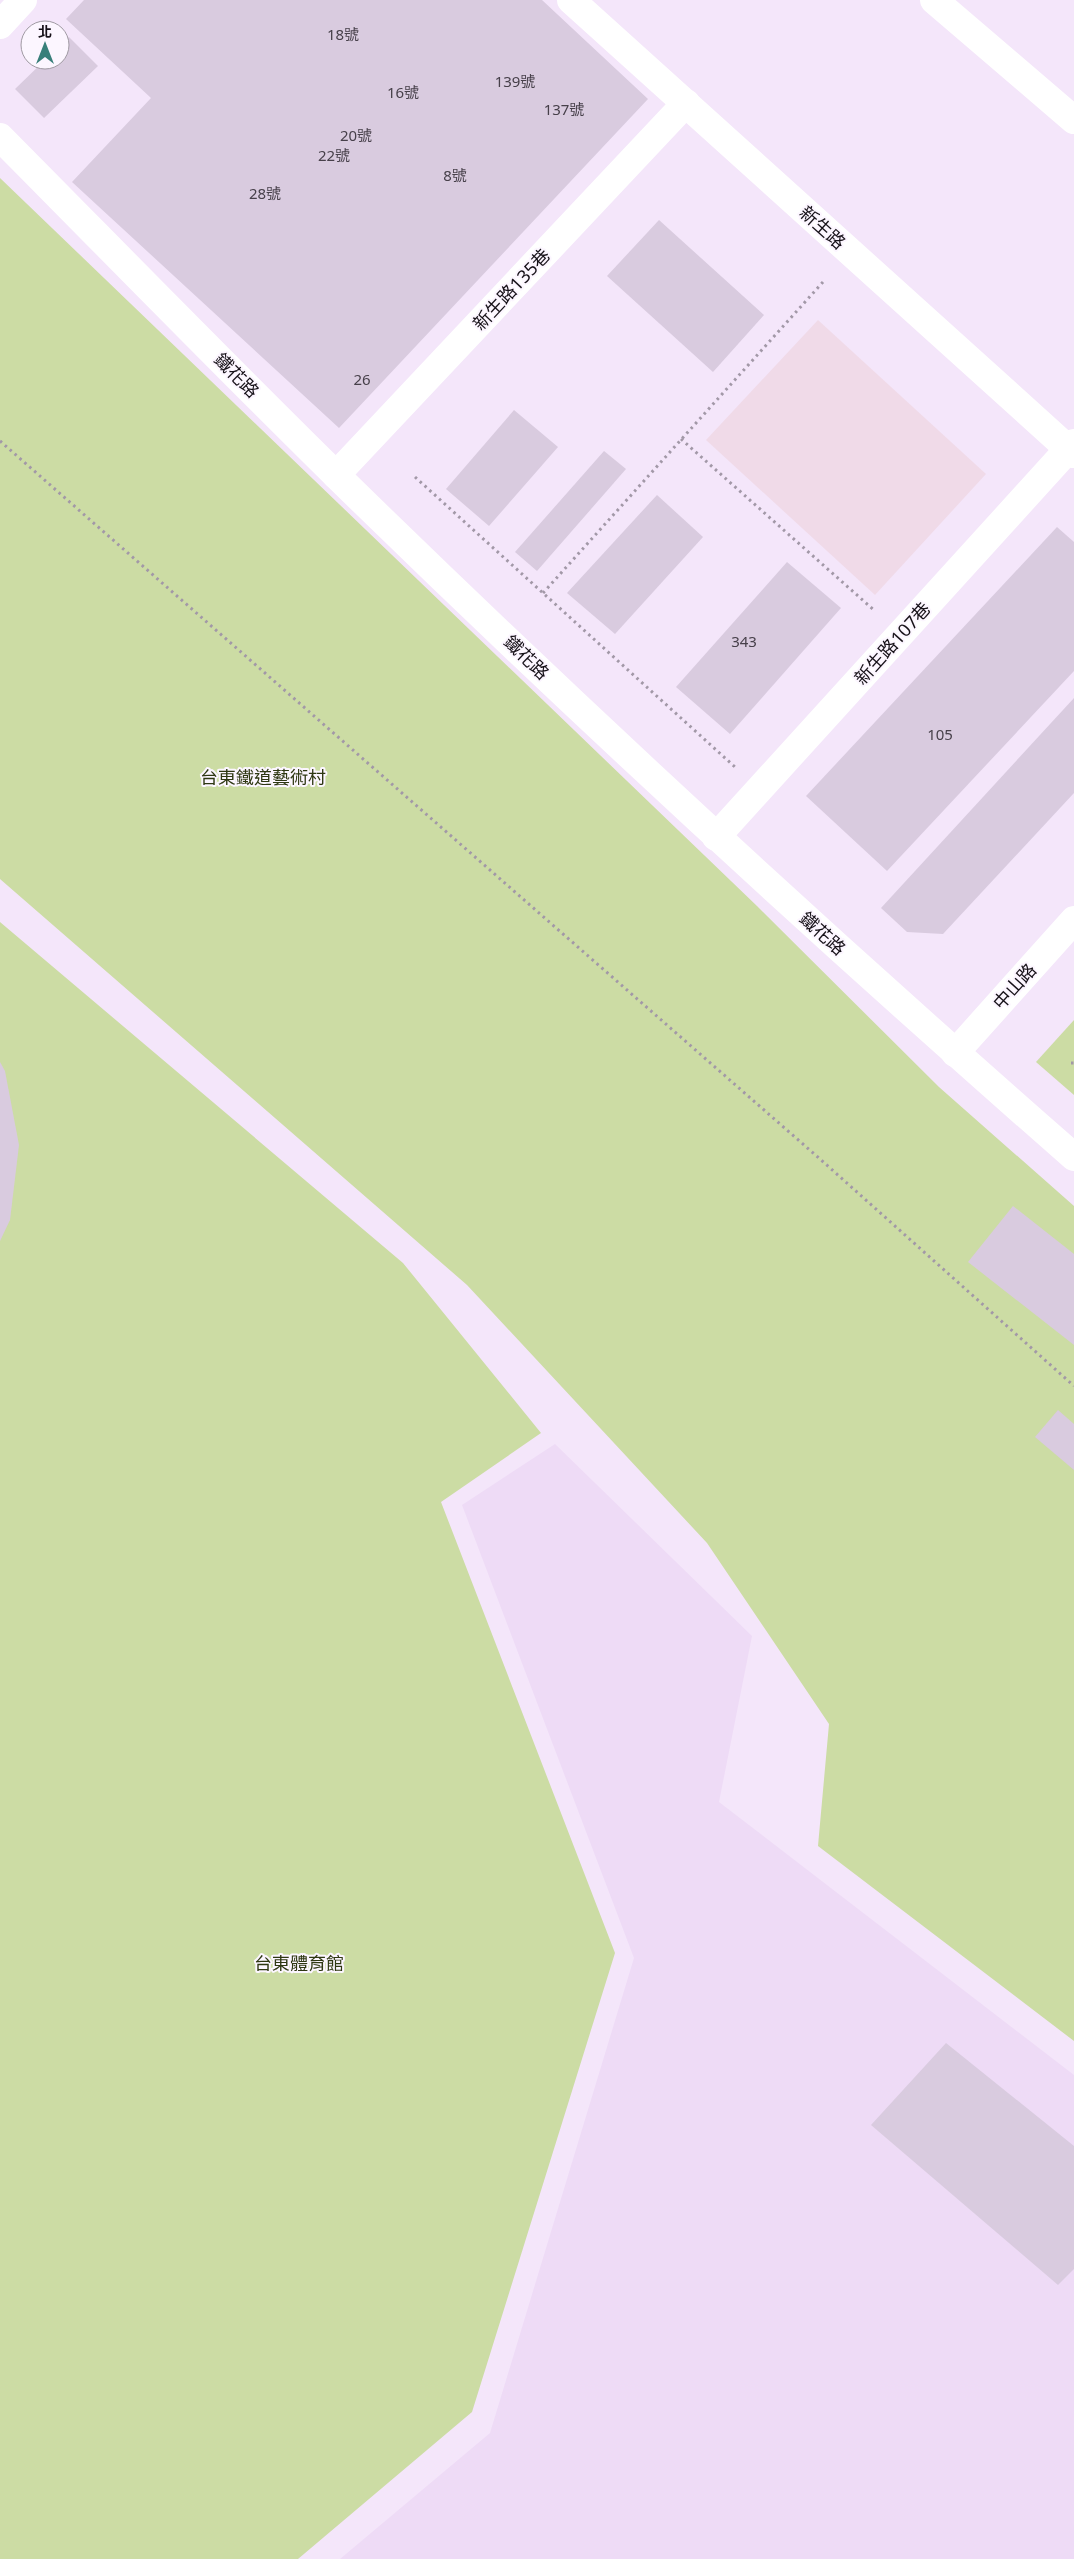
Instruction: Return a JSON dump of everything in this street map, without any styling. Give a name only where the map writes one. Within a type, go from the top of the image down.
[{"type":"street","points":[[0,25],[23,0]]},
{"type":"street","name":"新生路","points":[[571,0],[1072,448]]},
{"type":"street","points":[[934,0],[1074,120]]},
{"type":"street","name":"新生路135巷","points":[[336,475],[686,103]]},
{"type":"street","name":"鐵花路","points":[[0,137],[336,475],[716,837],[955,1053],[1074,1157]]},
{"type":"street","name":"新生路107巷","points":[[716,837],[1072,448]]},
{"type":"street","name":"中山路","points":[[955,1053],[1074,920]]},
{"type":"path","points":[[543,593],[823,282]]},
{"type":"path","points":[[681,439],[900,634]]},
{"type":"path","points":[[0,441],[812,1152],[1074,1386]]},
{"type":"path","points":[[415,477],[759,790]]},
{"type":"shaded area","points":[[818,320],[986,474],[875,595],[706,440]]},
{"type":"shaded area","points":[[555,1444],[752,1636],[719,1802],[1074,2075],[1074,2559],[340,2559],[490,2433],[634,1958],[462,1505]]},
{"type":"green space","name":"台東鐵道藝術村","points":[[0,178],[757,906],[939,1087],[1074,1206],[1074,2041],[818,1846],[829,1724],[707,1543],[467,1285],[0,879]]},
{"type":"green space","name":"台東體育館","points":[[0,922],[403,1263],[541,1433],[441,1502],[615,1953],[472,2412],[298,2559],[0,2559]]},
{"type":"green space","points":[[1074,1020],[1074,1095],[1036,1062]]},
{"type":"building","points":[[84,0],[542,0],[648,99],[339,428],[72,182],[151,98],[70,23],[70,20],[66,19]]},
{"type":"building","points":[[70,38],[98,66],[44,118],[15,89],[35,70],[70,70]]},
{"type":"building","points":[[659,220],[764,315],[713,372],[607,276]]},
{"type":"building","points":[[514,410],[558,447],[489,526],[446,489]]},
{"type":"building","points":[[604,451],[626,469],[537,571],[515,552]]},
{"type":"building","points":[[657,495],[703,537],[615,634],[567,593]]},
{"type":"building","points":[[1057,527],[1074,542],[1074,671],[887,871],[806,796]]},
{"type":"building","points":[[787,562],[841,608],[730,734],[676,687]]},
{"type":"building","points":[[1074,698],[1074,793],[943,934],[907,932],[881,908]]},
{"type":"building","points":[[0,1062],[5,1071],[19,1145],[10,1220],[0,1241]]},
{"type":"building","points":[[1013,1206],[1074,1254],[1074,1345],[968,1262]]},
{"type":"building","points":[[1058,1410],[1074,1424],[1074,1470],[1035,1437]]},
{"type":"building","points":[[946,2043],[1074,2146],[1074,2269],[1058,2285],[871,2125]]}]
